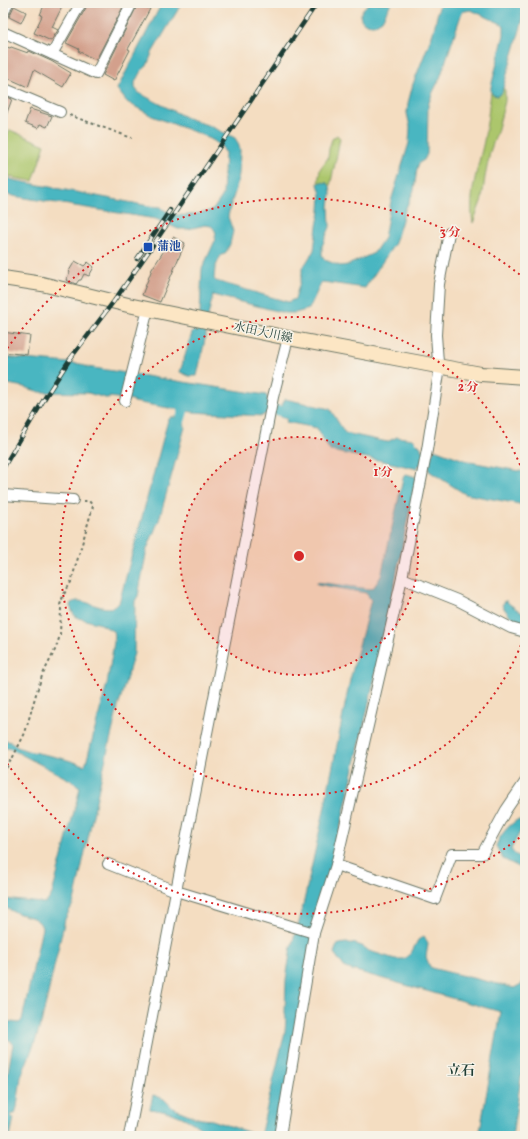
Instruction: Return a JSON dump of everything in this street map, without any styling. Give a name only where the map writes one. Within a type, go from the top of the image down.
[{"type":"main road","name":"水田大川線","points":[[3,278],[42,284],[148,309],[288,338],[481,374],[525,377]]},
{"type":"street","points":[[3,14],[8,3]]},
{"type":"street","points":[[52,54],[81,3]]},
{"type":"street","points":[[3,32],[96,74],[132,3]]},
{"type":"street","points":[[3,88],[60,112]]},
{"type":"street","points":[[280,1136],[314,933],[336,865],[402,578],[427,450],[440,366],[438,362],[436,335],[438,290],[450,233]]},
{"type":"street","points":[[125,401],[148,309]]},
{"type":"street","points":[[129,1136],[267,427],[288,338]]},
{"type":"street","points":[[3,495],[73,500]]},
{"type":"street","points":[[402,578],[457,600],[510,628],[525,632]]},
{"type":"street","points":[[336,865],[435,899],[452,854],[482,854],[506,810],[525,782]]},
{"type":"street","points":[[108,864],[176,891],[314,933]]},
{"type":"path","points":[[60,112],[132,138]]},
{"type":"path","points":[[3,773],[13,758],[25,733],[42,676],[56,648],[60,635],[62,608],[60,605],[71,582],[93,506],[89,501],[73,500]]},
{"type":"green space","points":[[503,88],[505,90],[505,101],[490,152],[482,199],[473,223],[473,192],[484,141],[491,92],[495,96],[502,93]]},
{"type":"green space","points":[[10,130],[45,145],[33,181],[14,178],[3,174],[3,144]]},
{"type":"green space","points":[[337,135],[340,138],[330,186],[327,183],[320,182],[318,184],[320,169],[328,158],[332,139]]},
{"type":"water","points":[[162,3],[182,3],[152,53],[147,66],[141,71],[135,82],[135,88],[139,93],[187,118],[210,126],[235,138],[240,150],[239,174],[228,217],[233,231],[230,244],[225,254],[221,255],[215,268],[214,279],[216,281],[288,302],[295,299],[302,275],[302,267],[314,250],[320,211],[321,194],[318,184],[320,182],[327,183],[330,186],[331,194],[329,206],[330,227],[322,246],[322,255],[325,260],[340,266],[348,265],[374,253],[384,238],[391,201],[409,143],[410,127],[407,113],[408,103],[413,84],[433,33],[440,3],[522,3],[522,23],[502,93],[497,96],[493,95],[491,92],[491,87],[504,35],[504,26],[471,10],[462,12],[440,78],[428,105],[427,154],[424,160],[419,163],[414,190],[405,210],[395,243],[365,288],[323,282],[321,283],[309,309],[295,313],[285,313],[213,295],[197,376],[189,376],[180,372],[192,333],[198,327],[202,269],[214,243],[216,233],[211,226],[205,225],[188,229],[178,229],[156,219],[13,196],[3,193],[3,176],[13,180],[161,207],[172,214],[186,215],[213,210],[223,195],[225,153],[222,147],[205,136],[152,116],[127,102],[117,89]]},
{"type":"water","points":[[371,3],[391,3],[382,20],[374,25],[364,22],[361,20],[360,16],[363,9]]},
{"type":"water","points":[[3,357],[81,364],[87,367],[266,395],[268,399],[268,414],[264,414],[263,416],[192,412],[134,402],[133,400],[109,397],[109,399],[88,393],[40,392],[3,383]]},
{"type":"water","points":[[285,399],[330,409],[345,433],[387,442],[397,437],[413,439],[421,447],[421,450],[433,453],[434,449],[470,462],[525,472],[525,505],[465,494],[429,471],[429,467],[418,465],[417,468],[413,468],[330,451],[317,428],[286,422],[287,419],[280,417]]},
{"type":"water","points":[[171,417],[177,417],[184,421],[185,427],[159,520],[147,549],[138,596],[135,601],[134,653],[118,707],[74,902],[65,919],[42,1020],[21,1077],[17,1107],[15,1114],[11,1114],[11,1117],[14,1118],[10,1136],[3,1136],[3,1094],[13,1044],[3,1036],[3,1021],[19,1023],[22,1020],[42,928],[35,919],[14,912],[3,906],[3,899],[43,903],[47,902],[52,894],[80,787],[70,780],[11,749],[3,747],[3,739],[28,751],[61,758],[84,765],[86,763],[107,684],[115,636],[114,632],[101,624],[78,618],[74,615],[70,606],[71,603],[77,601],[105,608],[110,608],[119,603],[168,420]]},
{"type":"water","points":[[406,474],[416,477],[384,637],[319,921],[278,1136],[213,1136],[182,1117],[169,1112],[150,1109],[153,1095],[164,1099],[173,1108],[194,1117],[212,1120],[254,1134],[259,1134],[261,1132],[285,1032],[286,980],[291,947],[300,919],[323,815],[350,680],[371,600],[366,593],[317,584],[317,582],[370,589],[374,587],[381,576],[403,479],[404,475]]},
{"type":"water","points":[[505,601],[525,615],[525,626],[516,624],[502,605]]},
{"type":"water","points":[[517,820],[522,822],[522,828],[511,849],[517,855],[525,858],[525,870],[503,859],[496,846],[504,832]]},
{"type":"water","points":[[424,936],[428,943],[426,957],[430,967],[514,988],[523,983],[525,949],[525,1052],[512,1136],[479,1136],[501,1012],[345,968],[334,953],[337,945],[349,943],[362,946],[369,951],[395,959],[404,959],[411,953],[418,940]]},
{"type":"building","points":[[45,3],[64,3],[52,27],[58,30],[51,41],[34,33],[42,16],[40,15]]},
{"type":"building","points":[[87,3],[113,3],[123,7],[96,60],[66,43],[87,6]]},
{"type":"building","points":[[138,4],[150,9],[128,49],[130,50],[114,81],[103,75]]},
{"type":"building","points":[[14,6],[26,12],[21,23],[9,17]]},
{"type":"building","points":[[3,46],[28,53],[29,51],[51,61],[71,73],[63,87],[34,70],[28,87],[3,76]]},
{"type":"building","points":[[3,95],[12,99],[4,121],[3,121]]},
{"type":"building","points":[[30,109],[52,116],[47,127],[40,124],[38,128],[25,123]]},
{"type":"building","points":[[173,237],[185,243],[160,302],[142,295],[152,269]]},
{"type":"building","points":[[75,261],[84,266],[88,262],[94,267],[89,276],[84,274],[81,280],[79,280],[76,284],[66,280]]},
{"type":"building","points":[[3,332],[30,336],[27,355],[3,352]]},
{"type":"waterway","points":[[177,431],[187,399]]},
{"type":"waterway","points":[[262,408],[294,413]]},
{"type":"railway","points":[[3,468],[70,359],[114,301],[151,248],[317,3]]},
{"type":"railway","points":[[137,259],[170,210]]},
{"type":"place","name":"蒲池","points":[[148,247]]},
{"type":"district","name":"立石","points":[[461,1071]]}]
